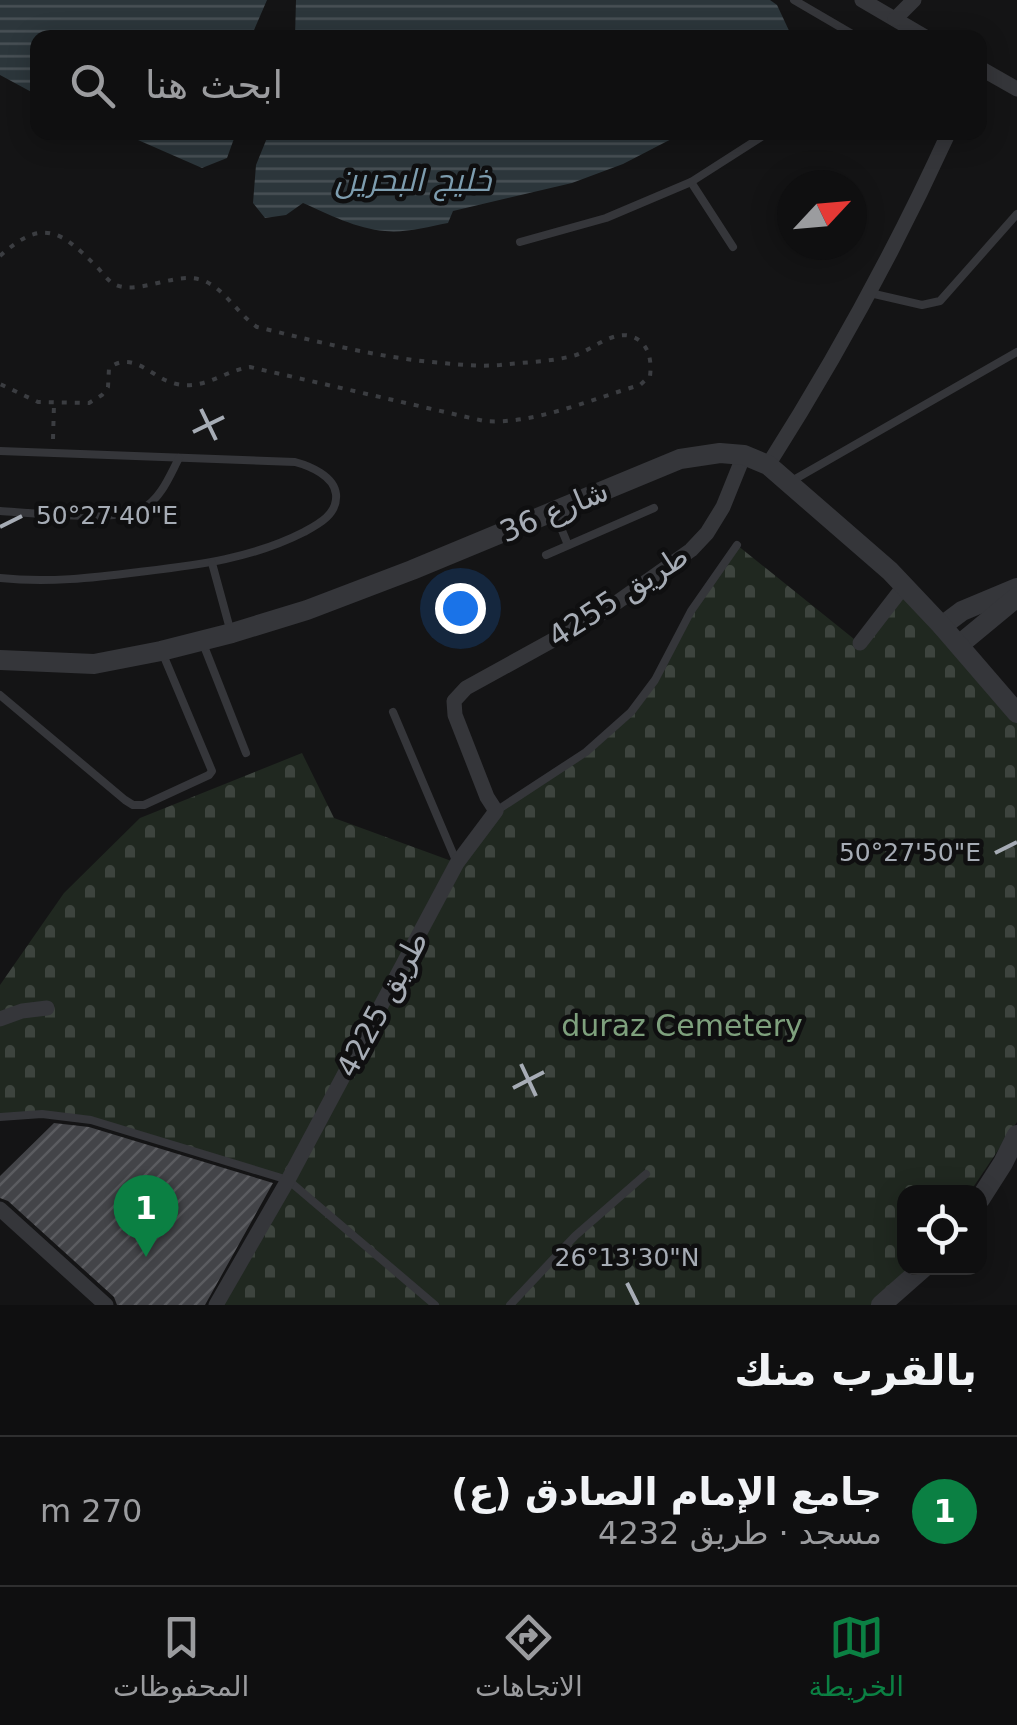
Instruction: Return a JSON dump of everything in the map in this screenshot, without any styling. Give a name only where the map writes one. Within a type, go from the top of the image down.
[{"type":"street","points":[[862,0],[912,30]]},
{"type":"street","points":[[895,20],[914,0]]},
{"type":"street","points":[[987,72],[1017,89]]},
{"type":"street","points":[[768,465],[870,293],[941,140]]},
{"type":"street","name":"شارع 36","points":[[0,660],[94,664],[232,634],[394,577],[680,459],[720,453],[768,465],[790,482],[904,586],[1017,713]]},
{"type":"street","name":"طريق 4255","points":[[496,811],[455,715],[454,700],[466,688],[602,613],[691,550],[722,507],[744,456]]},
{"type":"street","points":[[860,643],[904,586]]},
{"type":"street","points":[[942,626],[962,611],[1017,588]]},
{"type":"street","points":[[958,645],[1017,597]]},
{"type":"street","name":"طريق 4225","points":[[216,1305],[288,1180],[456,863],[496,811]]},
{"type":"street","points":[[0,1019],[47,1008]]},
{"type":"street","points":[[987,1188],[1017,1135]]},
{"type":"street","points":[[0,1209],[106,1305]]},
{"type":"street","points":[[881,1305],[915,1275]]},
{"type":"lane","points":[[794,0],[845,30]]},
{"type":"lane","points":[[520,242],[606,218],[691,182],[757,140]]},
{"type":"lane","points":[[691,182],[732,247]]},
{"type":"lane","points":[[870,293],[922,305],[940,301],[1017,214]]},
{"type":"lane","points":[[790,482],[1017,352]]},
{"type":"lane","points":[[0,451],[295,462],[326,478],[334,486],[336,496],[334,509],[321,523],[239,558],[83,579],[0,578]]},
{"type":"lane","points":[[0,511],[124,516],[146,508],[179,458]]},
{"type":"lane","points":[[546,554],[654,508]]},
{"type":"lane","points":[[554,511],[568,545]]},
{"type":"lane","points":[[496,811],[586,752],[630,712],[654,680],[691,611],[737,545]]},
{"type":"lane","points":[[212,563],[232,634]]},
{"type":"lane","points":[[202,641],[246,753]]},
{"type":"lane","points":[[0,695],[125,800],[133,806],[144,804],[212,771],[162,651]]},
{"type":"lane","points":[[393,712],[456,863]]},
{"type":"lane","points":[[0,1117],[52,1114],[91,1120],[288,1180],[435,1305]]},
{"type":"lane","points":[[510,1305],[575,1236],[646,1174]]},
{"type":"path","points":[[0,256],[15,242],[35,234],[52,233],[70,241],[113,284],[137,286],[201,279],[257,327],[381,356],[479,366],[561,358],[623,335],[642,343],[652,366],[650,376],[640,385],[503,423],[250,368],[198,385],[171,383],[139,364],[117,362],[109,368],[108,387],[102,396],[89,403],[38,402],[0,384]]},
{"type":"path","points":[[52,454],[54,404]]},
{"type":"green space","name":"duraz Cemetery","points":[[737,545],[859,643],[904,586],[1017,713],[1017,1122],[975,1185],[897,1185],[897,1275],[911,1275],[873,1305],[216,1305],[287,1181],[63,1115],[0,1119],[0,985],[64,893],[140,818],[302,753],[334,818],[457,863],[496,811],[556,772],[631,712]]},
{"type":"water","points":[[0,0],[267,0],[254,30],[30,30],[30,91],[0,75]]},
{"type":"water","points":[[296,0],[770,0],[777,5],[789,30],[295,30]]},
{"type":"water","points":[[138,140],[233,140],[227,158],[202,168]]},
{"type":"water","name":"خليج البحرين","points":[[266,140],[669,140],[623,164],[572,183],[453,211],[448,223],[393,231],[353,224],[303,203],[286,215],[265,218],[253,203],[256,165]]},
{"type":"building","points":[[54,1123],[89,1127],[273,1183],[205,1305],[117,1305],[114,1297],[0,1198],[0,1176]]},
{"type":"place","name":"جامع الإمام الصادق (ع)","points":[[146,1257]]}]
